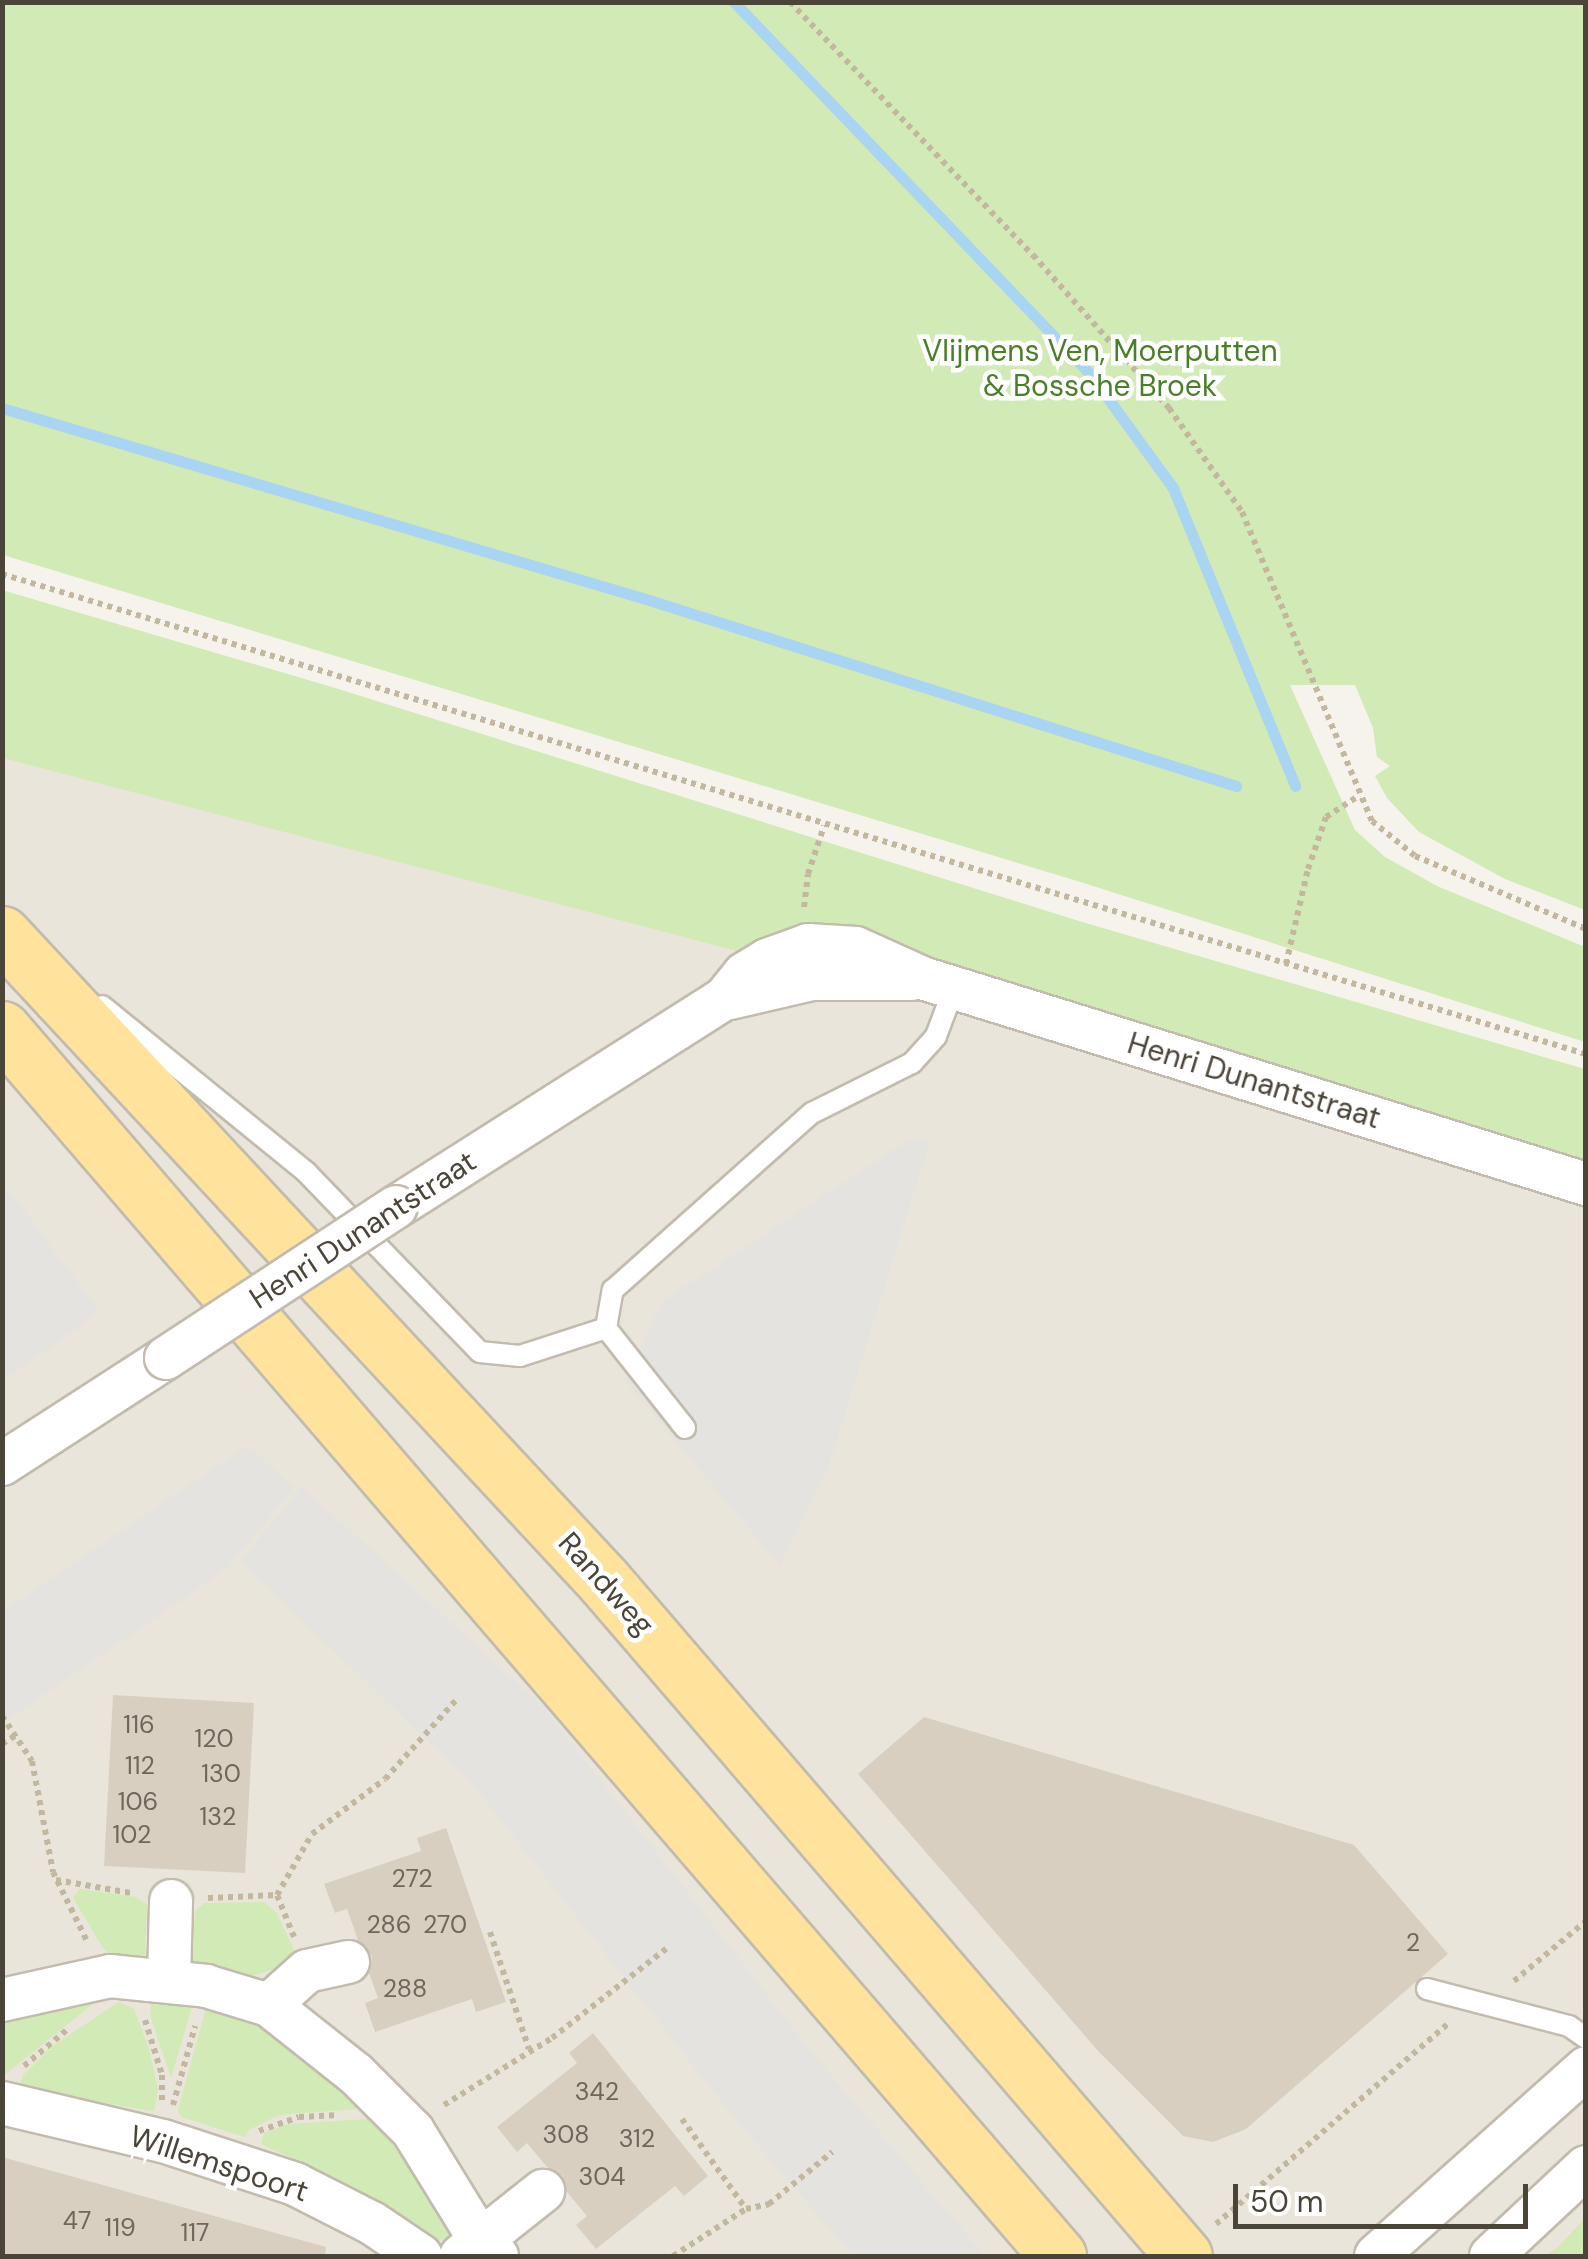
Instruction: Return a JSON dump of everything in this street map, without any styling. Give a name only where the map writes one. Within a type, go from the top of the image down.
[{"type":"main road","name":"Randweg","points":[[2,934],[603,1580],[1200,2240]]},
{"type":"main road","points":[[2,1030],[1058,2256]]},
{"type":"street","name":"Henri Dunantstraat","points":[[2,1464],[724,999],[812,980],[938,983],[1586,1184]]},
{"type":"street","points":[[154,1979],[170,1900]]},
{"type":"street","points":[[269,2005],[328,1966]]},
{"type":"street","points":[[2,2000],[154,1979],[269,2005],[356,2074],[406,2124],[480,2252],[542,2191]]},
{"type":"street","points":[[1376,2256],[1586,2068]]},
{"type":"street","name":"Willemspoort","points":[[2,2103],[163,2141],[295,2184],[372,2222],[422,2256]]},
{"type":"street","points":[[1492,2256],[1586,2167]]},
{"type":"lane","points":[[2,925],[306,1172],[480,1352],[520,1356],[606,1328]]},
{"type":"lane","points":[[686,1428],[606,1328],[613,1290],[812,1113],[912,1062],[936,1036],[938,983]]},
{"type":"lane","points":[[1426,1989],[1569,2026],[1586,2038]]},
{"type":"path","points":[[790,2],[1033,255],[1169,408],[1242,512],[1372,821],[1414,856],[1586,929]]},
{"type":"path","points":[[2,574],[1586,1054]]},
{"type":"path","points":[[1286,964],[1308,869],[1326,817],[1360,796]]},
{"type":"path","points":[[328,1966],[277,1895],[312,1834],[385,1779],[458,1698]]},
{"type":"path","points":[[2,1716],[32,1760],[53,1872],[72,1920],[154,1979],[163,2141]]},
{"type":"path","points":[[2,1744],[15,1736]]},
{"type":"path","points":[[1200,2240],[1399,2064],[1586,1920]]},
{"type":"path","points":[[490,1932],[529,2048]]},
{"type":"path","points":[[244,2166],[258,2132],[299,2117],[406,2124],[529,2048],[552,2038],[666,1949]]},
{"type":"path","points":[[154,1979],[163,2141]]},
{"type":"path","points":[[682,2118],[746,2209]]},
{"type":"path","points":[[673,2256],[746,2209],[769,2204],[832,2152]]},
{"type":"shaded area","points":[[2,732],[1394,1123],[1585,1190],[1585,2256],[3,2256]]},
{"type":"shaded area","points":[[910,1139],[930,1141],[830,1462],[780,1566],[625,1381],[661,1302]]},
{"type":"shaded area","points":[[3,1182],[100,1312],[2,1381]]},
{"type":"shaded area","points":[[248,1445],[294,1488],[227,1569],[3,1723],[3,1611]]},
{"type":"shaded area","points":[[302,1486],[544,1707],[813,2054],[985,2256],[853,2256],[735,2119],[473,1785],[240,1561]]},
{"type":"green space","name":"Vlijmens Ven, Moerputten & Bossche Broek","points":[[2,3],[1585,3],[1585,910],[1505,879],[1419,832],[1387,798],[1375,776],[1390,766],[1377,757],[1373,728],[1355,685],[1290,685],[1355,830],[1385,857],[1437,886],[1585,947],[1585,1042],[1074,880],[3,555]]},
{"type":"green space","points":[[2,590],[332,687],[1079,921],[1585,1069],[1585,1166],[777,934],[737,951],[3,758]]},
{"type":"green space","points":[[79,1889],[136,1897],[147,1904],[145,1956],[132,1964],[119,1963],[103,1948],[73,1898]]},
{"type":"green space","points":[[264,1902],[277,1913],[295,1952],[289,1964],[240,1980],[192,1964],[195,1911],[204,1903]]},
{"type":"green space","points":[[97,1997],[93,2004],[3,2076],[3,2013]]},
{"type":"green space","points":[[152,1998],[193,2003],[171,2078],[150,2015]]},
{"type":"green space","points":[[119,2002],[134,2009],[149,2049],[158,2089],[154,2111],[18,2090],[23,2075],[54,2045]]},
{"type":"green space","points":[[206,2008],[267,2022],[362,2104],[357,2109],[279,2115],[249,2130],[245,2137],[181,2117],[178,2110]]},
{"type":"green space","points":[[367,2119],[391,2127],[452,2232],[448,2237],[435,2242],[321,2172],[261,2144],[264,2133],[289,2124]]},
{"type":"green space","points":[[1585,2218],[1585,2256],[1544,2256],[1557,2248]]},
{"type":"building","points":[[113,1695],[254,1703],[245,1873],[104,1866]]},
{"type":"building","points":[[924,1717],[1354,1845],[1448,1954],[1246,2129],[1213,2142],[1183,2136],[1099,2052],[858,1774]]},
{"type":"building","points":[[446,1828],[506,2002],[476,2012],[472,1999],[375,2032],[365,2003],[378,1998],[369,1973],[372,1956],[358,1940],[347,1909],[335,1913],[324,1884],[421,1851],[417,1838]]},
{"type":"building","points":[[593,2033],[708,2176],[684,2196],[675,2186],[596,2249],[576,2225],[587,2216],[567,2192],[562,2175],[547,2167],[527,2143],[517,2152],[497,2127],[577,2063],[569,2053]]},
{"type":"building","points":[[2,2157],[326,2247],[325,2256],[2,2256]]},
{"type":"waterway","points":[[734,2],[1091,375],[1173,488],[1295,786]]},
{"type":"waterway","points":[[2,408],[649,600],[1236,786]]}]
